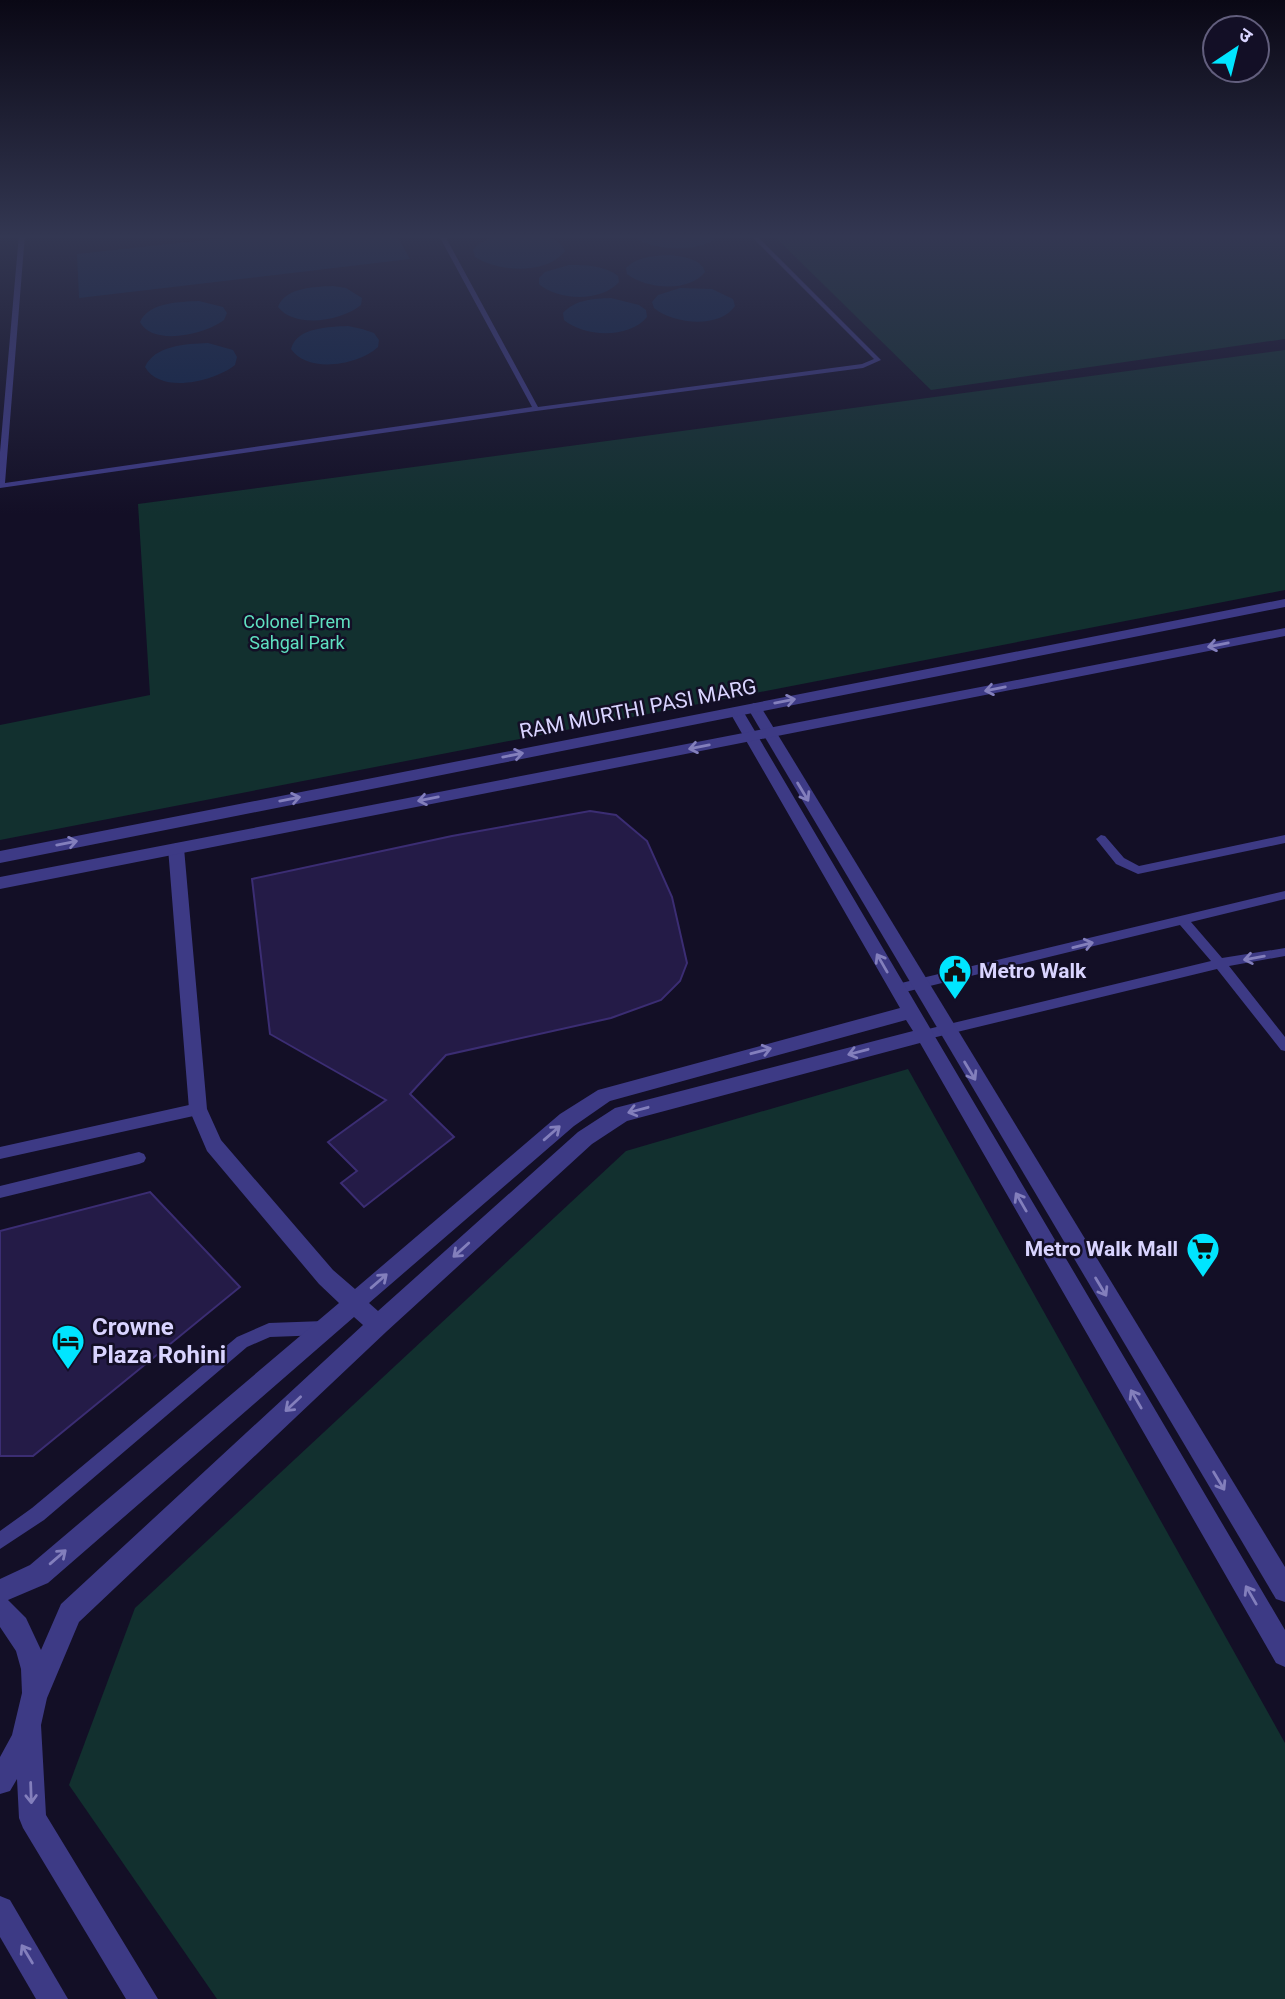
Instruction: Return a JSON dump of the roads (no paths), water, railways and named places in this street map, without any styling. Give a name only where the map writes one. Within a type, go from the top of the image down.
[{"type":"street","name":"RAM MURTHI PASI MARG","points":[[0,857],[1285,603]]},
{"type":"street","points":[[0,883],[1285,632]]},
{"type":"street","points":[[745,709],[897,989],[1285,1654]]},
{"type":"street","points":[[759,735],[920,984],[945,1030],[1285,1590]]},
{"type":"street","points":[[176,848],[198,1109],[214,1146],[326,1277],[378,1325]]},
{"type":"street","points":[[0,1591],[39,1574],[567,1120],[605,1095],[911,1012]]},
{"type":"street","points":[[34,1697],[70,1613],[378,1325],[586,1138],[622,1114],[924,1035]]},
{"type":"street","points":[[0,1609],[16,1623],[29,1645],[35,1671],[29,1724],[18,1752],[0,1781]]},
{"type":"street","points":[[29,1724],[33,1818],[143,1999]]},
{"type":"street","points":[[0,1910],[53,1999]]},
{"type":"lane","points":[[14,327],[1,486],[536,409],[863,366],[878,360],[845,327]]},
{"type":"lane","points":[[491,327],[536,409]]},
{"type":"lane","points":[[1101,839],[1120,861],[1138,870],[1285,839]]},
{"type":"lane","points":[[897,989],[1285,895]]},
{"type":"lane","points":[[1183,920],[1222,963],[1285,1046]]},
{"type":"lane","points":[[924,1035],[1222,963],[1285,952]]},
{"type":"lane","points":[[0,1153],[198,1109]]},
{"type":"lane","points":[[0,1192],[139,1158]]},
{"type":"lane","points":[[0,1541],[242,1342],[269,1330],[325,1328]]},
{"type":"water","points":[[145,327],[211,327],[180,336],[156,334]]},
{"type":"water","points":[[354,327],[374,333],[379,340],[378,347],[359,358],[334,364],[309,362],[291,349],[300,336],[323,328]]},
{"type":"water","points":[[576,327],[632,327],[606,333]]},
{"type":"water","points":[[208,343],[233,350],[237,357],[235,365],[202,380],[175,383],[153,376],[145,367],[156,354],[164,350],[181,345]]},
{"type":"place","name":"Metro Walk","points":[[955,1001]]},
{"type":"place","name":"Metro Walk Mall","points":[[1203,1279]]},
{"type":"place","name":"Crowne Plaza Rohini","points":[[68,1371]]},
{"type":"park label","name":"Colonel Prem Sahgal Park","points":[[297,631]]}]
